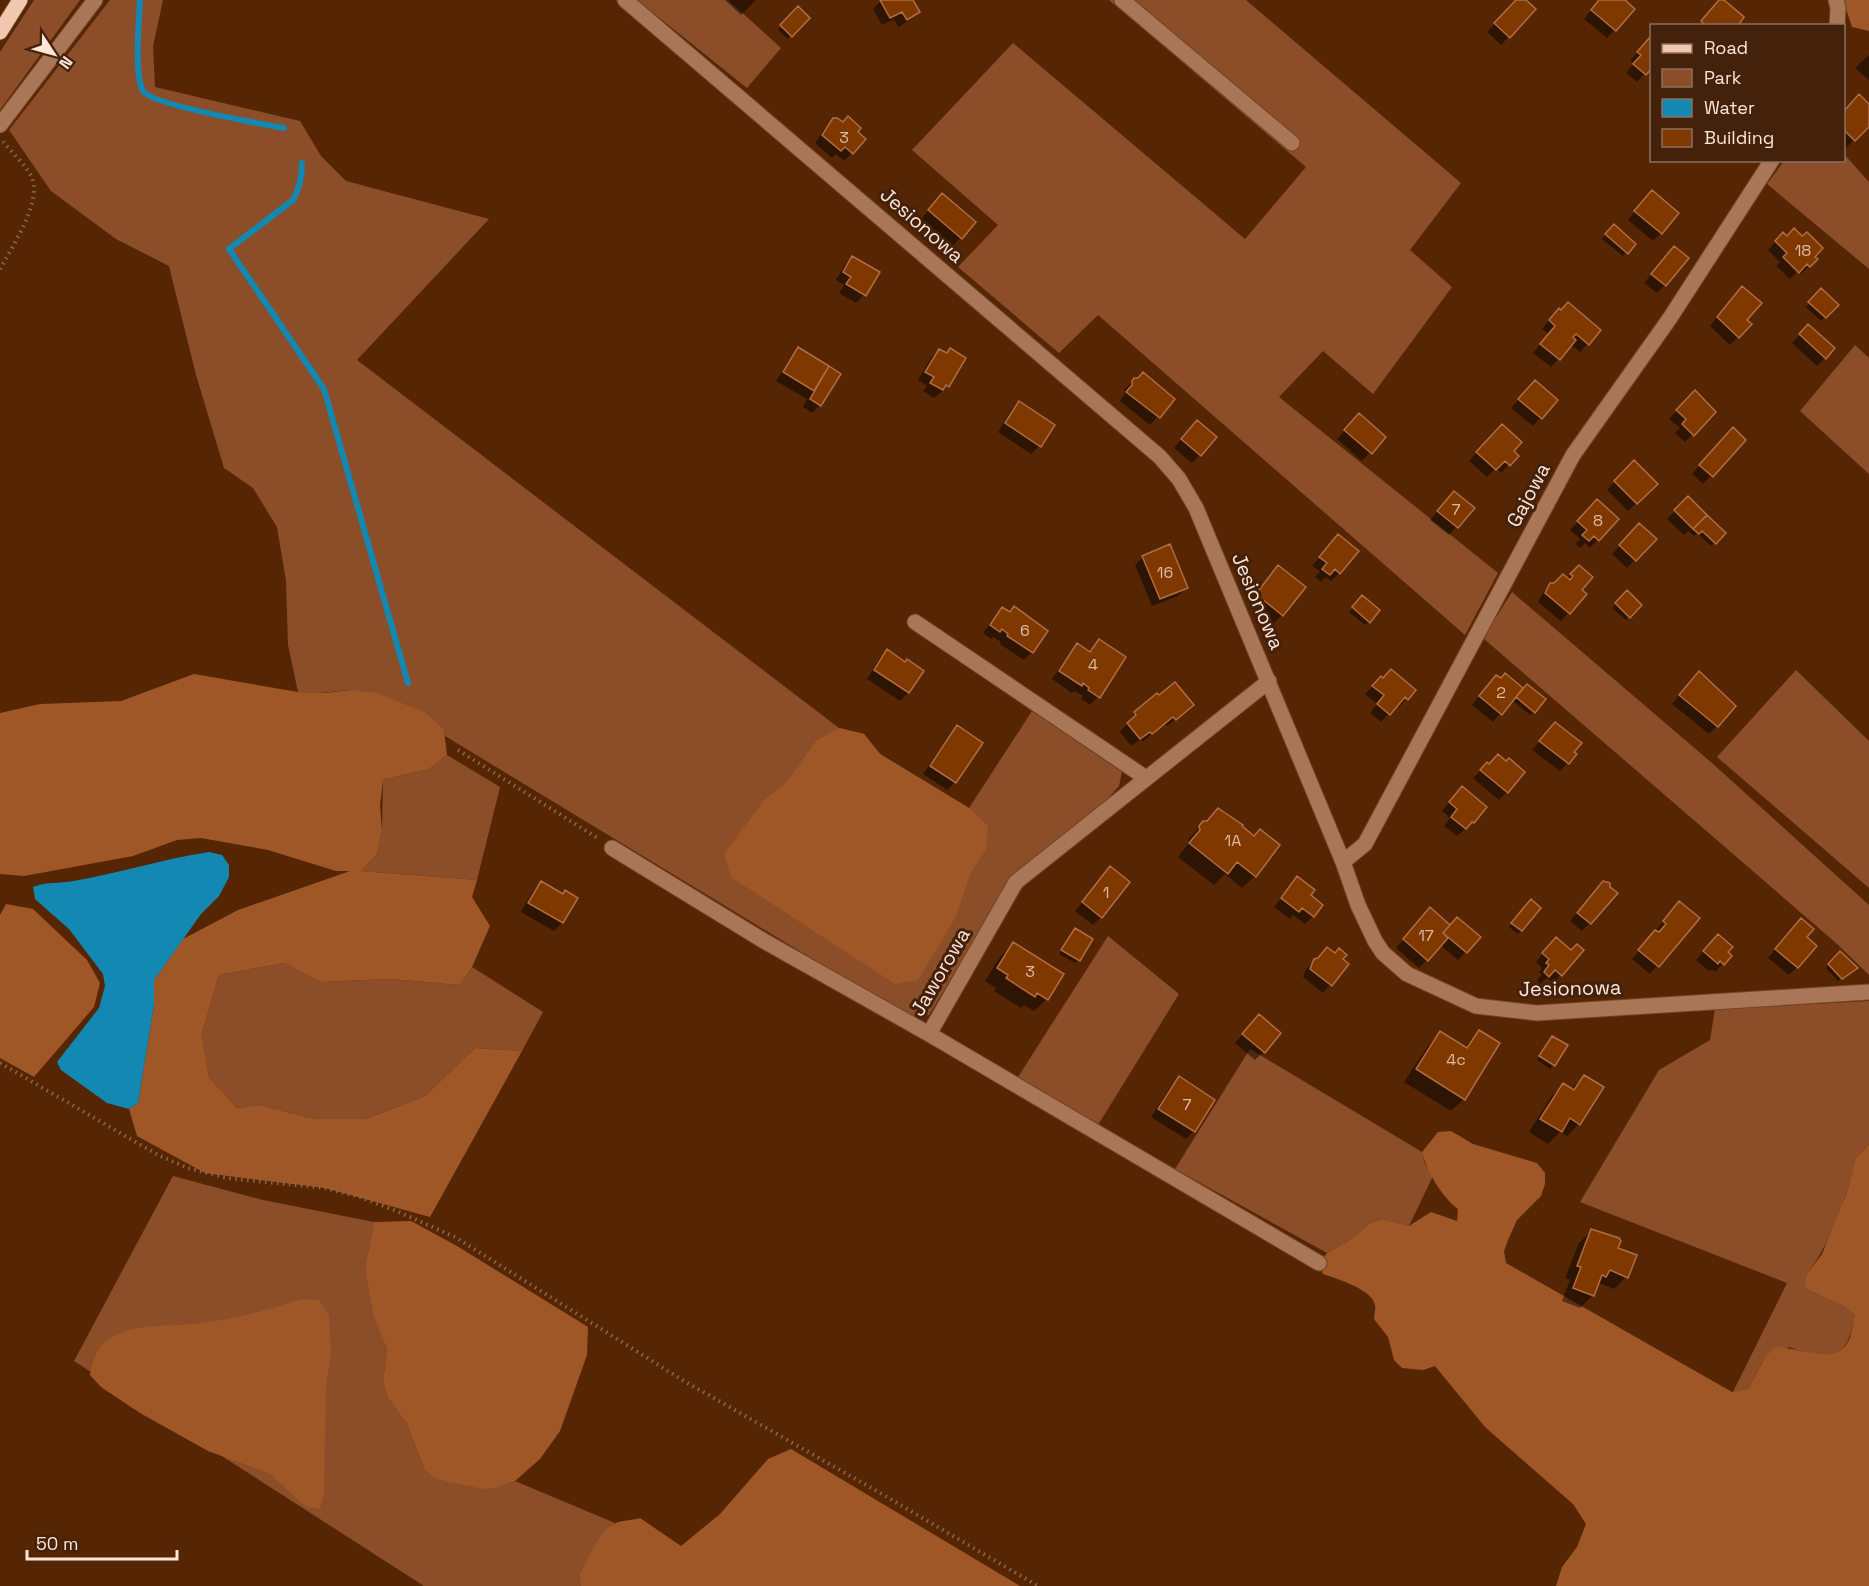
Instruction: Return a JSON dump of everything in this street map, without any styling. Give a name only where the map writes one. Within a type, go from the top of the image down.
[{"type":"main road","points":[[0,32],[20,0]]},
{"type":"street","points":[[0,125],[95,0]]},
{"type":"street","name":"Jesionowa","points":[[626,0],[1160,457],[1179,479],[1196,508],[1269,681],[1343,862],[1358,905],[1383,953],[1407,974],[1476,1006],[1537,1013],[1869,992]]},
{"type":"street","points":[[1122,0],[1292,143]]},
{"type":"street","points":[[1836,0],[1838,24]]},
{"type":"street","name":"Gajowa","points":[[1343,862],[1365,844],[1573,455],[1670,318],[1771,162]]},
{"type":"street","points":[[915,622],[1146,778]]},
{"type":"street","name":"Jaworowa","points":[[1269,681],[1016,882],[929,1034],[1319,1263]]},
{"type":"street","points":[[612,848],[764,941],[929,1034]]},
{"type":"path","points":[[0,269],[25,223],[34,194],[32,177],[1,139],[1,132]]},
{"type":"path","points":[[458,750],[612,848]]},
{"type":"path","points":[[0,1063],[158,1155],[188,1168],[227,1179],[325,1188],[360,1197],[455,1237],[684,1381],[1038,1586]]},
{"type":"green space","points":[[34,0],[80,0],[0,110],[0,52]]},
{"type":"green space","points":[[110,0],[163,0],[153,46],[155,87],[300,121],[321,156],[346,181],[489,219],[357,360],[839,728],[864,734],[880,754],[969,808],[1032,711],[1122,772],[1119,786],[1104,803],[1013,876],[929,1015],[914,1018],[882,1001],[445,736],[444,730],[351,690],[298,692],[288,645],[286,581],[277,527],[253,488],[224,468],[196,375],[169,266],[116,239],[51,191],[9,130]]},
{"type":"green space","points":[[637,0],[728,0],[781,48],[747,88]]},
{"type":"green space","points":[[1109,0],[1246,0],[1461,183],[1410,250],[1452,287],[1373,394],[1323,351],[1279,397],[1498,573],[1465,635],[1098,315],[1059,353],[958,267],[998,225],[912,150],[1013,43],[1245,239],[1306,167]]},
{"type":"green space","points":[[1845,155],[1869,182],[1869,269],[1767,184],[1783,162],[1845,162]]},
{"type":"green space","points":[[1855,345],[1869,358],[1869,474],[1800,411]]},
{"type":"green space","points":[[1512,592],[1712,763],[1869,905],[1869,975],[1836,943],[1483,638]]},
{"type":"green space","points":[[1796,670],[1869,741],[1869,888],[1717,757]]},
{"type":"green space","points":[[447,755],[500,787],[477,880],[361,871],[377,854],[382,831],[383,780],[429,769]]},
{"type":"green space","points":[[1108,936],[1179,994],[1098,1125],[1018,1077]]},
{"type":"green space","points":[[284,963],[321,982],[389,979],[460,985],[472,967],[543,1012],[522,1051],[475,1048],[425,1096],[366,1119],[315,1119],[260,1105],[237,1108],[209,1077],[202,1034],[219,975]]},
{"type":"green space","points":[[1869,1001],[1869,1144],[1857,1162],[1830,1236],[1807,1274],[1814,1293],[1848,1306],[1855,1315],[1850,1335],[1845,1346],[1831,1354],[1814,1354],[1789,1347],[1763,1361],[1748,1389],[1733,1392],[1787,1283],[1580,1202],[1659,1070],[1710,1040],[1715,1009]]},
{"type":"green space","points":[[1250,1049],[1422,1152],[1425,1164],[1433,1176],[1409,1226],[1383,1219],[1370,1223],[1350,1240],[1327,1253],[1175,1169]]},
{"type":"green space","points":[[173,1176],[263,1200],[374,1222],[365,1267],[387,1348],[383,1382],[388,1398],[407,1424],[424,1469],[500,1487],[515,1481],[615,1523],[579,1575],[581,1586],[424,1586],[74,1361]]},
{"type":"shaded area","points":[[1843,0],[1869,0],[1869,31],[1852,27]]},
{"type":"shaded area","points":[[194,674],[298,692],[324,693],[351,690],[377,693],[426,713],[444,730],[447,755],[429,769],[383,780],[380,805],[382,831],[377,854],[361,871],[477,880],[472,897],[490,926],[472,967],[460,985],[389,979],[321,982],[284,963],[219,975],[202,1034],[209,1077],[237,1108],[260,1105],[315,1119],[366,1119],[425,1096],[475,1048],[522,1051],[430,1217],[325,1188],[205,1173],[137,1136],[129,1109],[138,1103],[154,1005],[154,980],[183,939],[238,910],[350,871],[336,871],[268,850],[201,838],[177,840],[133,856],[24,876],[0,874],[0,713],[40,704],[121,701]]},
{"type":"shaded area","points":[[839,728],[864,734],[880,754],[969,808],[988,826],[986,849],[971,872],[955,918],[918,980],[895,984],[731,877],[724,854],[765,799],[786,783],[816,741]]},
{"type":"shaded area","points":[[6,904],[33,909],[87,960],[100,983],[94,1007],[34,1077],[0,1058],[0,915]]},
{"type":"shaded area","points":[[1451,1131],[1473,1144],[1537,1163],[1545,1173],[1545,1184],[1541,1196],[1517,1220],[1508,1240],[1504,1251],[1506,1263],[1732,1392],[1748,1389],[1766,1356],[1776,1347],[1827,1354],[1844,1347],[1850,1338],[1855,1315],[1844,1306],[1805,1287],[1807,1274],[1822,1254],[1846,1195],[1856,1159],[1869,1144],[1869,1586],[1556,1586],[1562,1567],[1577,1547],[1586,1524],[1573,1504],[1485,1427],[1435,1366],[1423,1370],[1402,1368],[1394,1360],[1388,1337],[1374,1319],[1375,1307],[1372,1299],[1361,1289],[1323,1274],[1319,1263],[1327,1253],[1350,1240],[1370,1223],[1383,1219],[1409,1226],[1431,1212],[1457,1221],[1458,1209],[1436,1184],[1427,1168],[1422,1152],[1438,1132]]},
{"type":"shaded area","points":[[411,1221],[457,1246],[588,1327],[587,1355],[560,1431],[540,1459],[515,1481],[500,1487],[483,1489],[436,1479],[424,1469],[407,1424],[388,1398],[383,1382],[387,1348],[374,1317],[365,1267],[374,1222]]},
{"type":"shaded area","points":[[301,1299],[319,1300],[329,1316],[331,1352],[326,1387],[324,1493],[320,1509],[305,1506],[269,1473],[208,1451],[140,1413],[101,1387],[90,1375],[99,1348],[112,1337],[131,1329],[220,1320]]},
{"type":"shaded area","points":[[791,1449],[1020,1586],[581,1586],[579,1575],[598,1539],[609,1527],[619,1522],[640,1518],[681,1546],[720,1514],[768,1459]]},
{"type":"water","points":[[209,852],[222,855],[229,865],[229,877],[219,896],[201,914],[154,980],[154,1005],[138,1103],[129,1109],[107,1103],[61,1070],[57,1062],[99,1008],[105,986],[103,974],[69,929],[35,899],[33,887],[91,878]]},
{"type":"building","points":[[880,0],[913,0],[920,12],[907,20],[902,12],[890,18]]},
{"type":"building","points":[[1516,0],[1526,0],[1536,9],[1510,38],[1494,23]]},
{"type":"building","points":[[1599,0],[1625,0],[1635,9],[1616,31],[1591,10]]},
{"type":"building","points":[[1719,0],[1724,0],[1744,17],[1739,24],[1704,24],[1701,21]]},
{"type":"building","points":[[798,6],[810,18],[792,37],[780,25]]},
{"type":"building","points":[[1650,37],[1650,70],[1646,75],[1633,64],[1641,55],[1637,52]]},
{"type":"building","points":[[1859,94],[1869,104],[1869,127],[1855,141],[1845,131],[1845,110]]},
{"type":"building","points":[[848,116],[861,128],[858,132],[866,139],[853,154],[845,147],[841,151],[822,135],[833,118],[843,122]]},
{"type":"building","points":[[1652,190],[1679,213],[1662,234],[1634,211]]},
{"type":"building","points":[[942,193],[976,222],[962,239],[928,210]]},
{"type":"building","points":[[1614,224],[1636,244],[1628,254],[1605,234]]},
{"type":"building","points":[[1794,228],[1802,236],[1807,232],[1823,248],[1815,257],[1818,259],[1810,267],[1807,264],[1799,273],[1783,257],[1787,253],[1775,241],[1783,232],[1787,236]]},
{"type":"building","points":[[1674,246],[1689,258],[1666,286],[1651,274]]},
{"type":"building","points":[[852,256],[880,272],[866,296],[846,284],[851,277],[843,272]]},
{"type":"building","points":[[1742,286],[1762,303],[1747,320],[1752,324],[1739,338],[1717,317]]},
{"type":"building","points":[[1821,288],[1839,305],[1826,318],[1808,302]]},
{"type":"building","points":[[1568,302],[1601,330],[1589,345],[1576,334],[1573,337],[1576,340],[1560,360],[1540,344],[1555,326],[1549,320],[1559,308],[1561,310]]},
{"type":"building","points":[[1808,324],[1835,348],[1826,359],[1799,334]]},
{"type":"building","points":[[798,347],[829,366],[814,391],[783,372]]},
{"type":"building","points":[[950,348],[966,358],[949,387],[946,385],[943,390],[930,383],[934,377],[925,372],[939,349],[947,353]]},
{"type":"building","points":[[829,366],[841,374],[821,406],[810,399]]},
{"type":"building","points":[[1143,372],[1175,399],[1160,418],[1126,392],[1134,378],[1138,378]]},
{"type":"building","points":[[1535,380],[1558,400],[1542,419],[1518,399]]},
{"type":"building","points":[[1695,390],[1716,412],[1694,436],[1682,424],[1686,419],[1676,410]]},
{"type":"building","points":[[1019,401],[1055,425],[1041,447],[1005,423]]},
{"type":"building","points":[[1359,413],[1386,437],[1372,454],[1344,430]]},
{"type":"building","points":[[1197,420],[1217,437],[1201,456],[1181,439]]},
{"type":"building","points":[[1502,424],[1522,442],[1514,451],[1519,456],[1510,466],[1505,461],[1496,470],[1476,452]]},
{"type":"building","points":[[1733,427],[1746,440],[1713,477],[1699,465]]},
{"type":"building","points":[[1634,460],[1658,484],[1637,504],[1614,481]]},
{"type":"building","points":[[1454,491],[1475,508],[1458,528],[1437,511]]},
{"type":"building","points":[[1688,496],[1707,515],[1693,529],[1674,510]]},
{"type":"building","points":[[1597,499],[1619,519],[1599,541],[1594,536],[1589,541],[1582,535],[1587,530],[1577,521]]},
{"type":"building","points":[[1707,515],[1726,533],[1716,544],[1702,531],[1699,534],[1693,529]]},
{"type":"building","points":[[1639,523],[1657,539],[1636,561],[1619,545]]},
{"type":"building","points":[[1338,534],[1359,551],[1340,574],[1335,569],[1330,575],[1322,569],[1327,563],[1319,557]]},
{"type":"building","points":[[1170,544],[1188,588],[1160,599],[1142,556]]},
{"type":"building","points":[[1278,565],[1306,587],[1283,616],[1256,594]]},
{"type":"building","points":[[1579,565],[1593,577],[1582,590],[1587,594],[1570,614],[1545,593],[1550,583],[1554,583],[1563,574],[1570,580],[1573,576],[1570,574]]},
{"type":"building","points":[[1627,590],[1642,605],[1630,618],[1615,603]]},
{"type":"building","points":[[1362,595],[1380,610],[1370,623],[1352,607]]},
{"type":"building","points":[[1014,606],[1048,631],[1033,653],[1007,636],[1008,634],[1002,629],[1000,632],[990,625],[1002,607],[1010,612]]},
{"type":"building","points":[[1099,639],[1126,657],[1100,698],[1088,690],[1089,688],[1083,683],[1082,686],[1059,671],[1077,643],[1090,652]]},
{"type":"building","points":[[887,649],[905,662],[907,659],[924,671],[909,693],[874,670]]},
{"type":"building","points":[[1391,669],[1416,690],[1408,700],[1405,697],[1390,715],[1377,704],[1384,695],[1372,686]]},
{"type":"building","points":[[1699,671],[1736,706],[1718,727],[1679,695]]},
{"type":"building","points":[[1505,673],[1523,688],[1502,715],[1479,696],[1496,675],[1501,678]]},
{"type":"building","points":[[1175,682],[1194,705],[1176,720],[1173,717],[1152,734],[1150,732],[1140,739],[1127,723],[1136,715],[1134,712]]},
{"type":"building","points":[[1527,684],[1546,699],[1535,713],[1516,697]]},
{"type":"building","points":[[1555,722],[1582,743],[1574,752],[1577,754],[1569,764],[1539,741]]},
{"type":"building","points":[[957,725],[983,743],[956,783],[930,766]]},
{"type":"building","points":[[1498,754],[1506,761],[1509,758],[1525,772],[1508,793],[1480,770]]},
{"type":"building","points":[[1462,786],[1487,807],[1466,829],[1451,817],[1457,809],[1449,802]]},
{"type":"building","points":[[1218,808],[1243,825],[1254,836],[1260,829],[1280,845],[1256,877],[1237,862],[1228,874],[1189,843],[1200,830],[1199,826],[1203,821],[1207,821]]},
{"type":"building","points":[[1110,866],[1130,882],[1102,918],[1082,902]]},
{"type":"building","points":[[1297,876],[1315,890],[1311,895],[1323,905],[1314,917],[1302,908],[1299,912],[1281,898]]},
{"type":"building","points":[[541,881],[563,894],[565,890],[578,898],[563,923],[528,903]]},
{"type":"building","points":[[1603,881],[1610,883],[1610,887],[1618,893],[1591,924],[1577,913]]},
{"type":"building","points":[[1531,899],[1541,908],[1522,931],[1511,923]]},
{"type":"building","points":[[1679,901],[1700,918],[1659,967],[1638,950],[1655,930],[1659,932],[1666,924],[1663,921]]},
{"type":"building","points":[[1430,907],[1450,925],[1443,933],[1448,938],[1428,961],[1403,939]]},
{"type":"building","points":[[1457,917],[1481,937],[1467,953],[1443,933]]},
{"type":"building","points":[[1801,918],[1814,929],[1807,937],[1817,946],[1798,968],[1775,949]]},
{"type":"building","points":[[1075,928],[1093,939],[1080,961],[1061,950]]},
{"type":"building","points":[[1718,934],[1733,947],[1728,952],[1732,956],[1724,965],[1720,961],[1718,964],[1703,951]]},
{"type":"building","points":[[1556,937],[1571,950],[1577,944],[1584,950],[1562,976],[1555,970],[1549,977],[1544,972],[1549,965],[1546,963],[1549,959],[1542,953]]},
{"type":"building","points":[[1013,942],[1064,974],[1048,1000],[1037,993],[1035,997],[1006,978],[1008,975],[997,968]]},
{"type":"building","points":[[1327,947],[1335,953],[1339,948],[1347,955],[1343,959],[1349,964],[1332,986],[1310,969],[1314,959],[1318,958]]},
{"type":"building","points":[[1840,951],[1858,968],[1842,979],[1828,964]]},
{"type":"building","points":[[1259,1014],[1281,1033],[1265,1053],[1242,1034]]},
{"type":"building","points":[[1479,1030],[1500,1043],[1465,1100],[1416,1069],[1440,1031],[1467,1048]]},
{"type":"building","points":[[1552,1036],[1568,1045],[1555,1066],[1539,1056]]},
{"type":"building","points":[[1584,1075],[1604,1087],[1580,1125],[1570,1118],[1562,1132],[1540,1119],[1563,1083],[1574,1090]]},
{"type":"building","points":[[1179,1076],[1215,1100],[1195,1132],[1158,1109]]},
{"type":"building","points":[[1591,1229],[1619,1238],[1621,1241],[1618,1248],[1637,1255],[1628,1278],[1610,1270],[1606,1277],[1602,1275],[1594,1296],[1573,1288],[1581,1267],[1577,1266]]},
{"type":"waterway","points":[[140,0],[138,60],[143,91],[186,108],[284,128]]},
{"type":"waterway","points":[[302,163],[300,182],[293,200],[229,249],[324,389],[408,683]]}]
